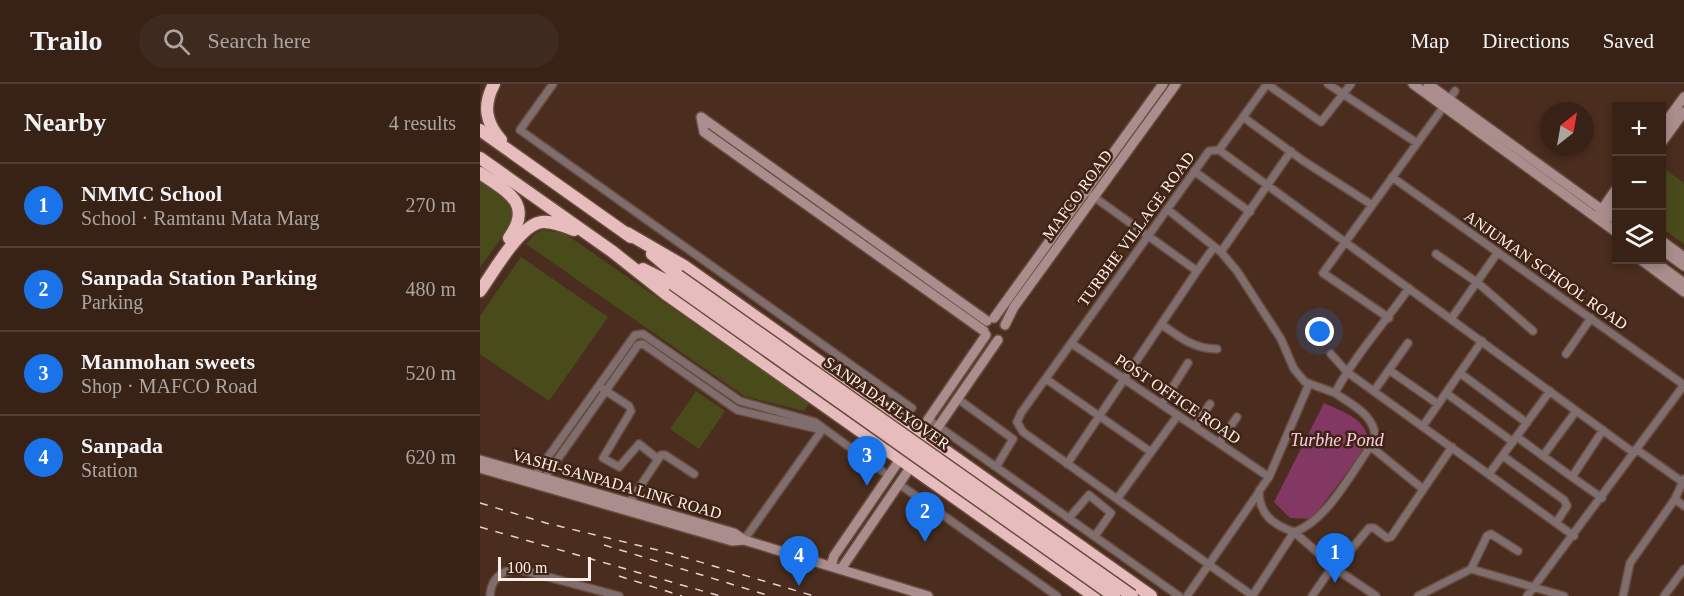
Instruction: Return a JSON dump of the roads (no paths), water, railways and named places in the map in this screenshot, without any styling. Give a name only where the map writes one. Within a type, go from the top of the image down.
[{"type":"highway","points":[[495,84],[486,106],[488,122],[510,151]]},
{"type":"highway","points":[[480,130],[627,233],[684,266],[1152,596]]},
{"type":"highway","points":[[480,158],[613,252],[666,294],[1094,596]]},
{"type":"highway","points":[[480,173],[511,195],[518,206],[520,215],[516,229],[480,278]]},
{"type":"highway","points":[[480,291],[522,233],[531,225],[548,222],[587,234]]},
{"type":"highway","name":"SANPADA FLYOVER","points":[[627,233],[675,280],[1114,596]]},
{"type":"highway","name":"SANPADA FLYOVER","points":[[613,252],[675,280],[1132,596]]},
{"type":"highway","points":[[858,429],[877,402]]},
{"type":"main road","name":"MAFCO ROAD","points":[[1005,325],[1014,307],[1163,84]]},
{"type":"main road","name":"MAFCO ROAD","points":[[991,319],[1176,84]]},
{"type":"main road","points":[[1413,84],[1446,103],[1609,222]]},
{"type":"main road","points":[[1428,84],[1446,103]]},
{"type":"main road","points":[[1666,122],[1684,97]]},
{"type":"main road","points":[[1666,137],[1684,112]]},
{"type":"main road","points":[[924,436],[938,427],[998,340],[1004,336],[1005,325],[1001,320],[991,319],[701,117],[704,132],[991,339],[998,340]]},
{"type":"main road","points":[[1666,244],[1684,257]]},
{"type":"main road","points":[[1666,253],[1684,266]]},
{"type":"main road","points":[[1646,264],[1684,292]]},
{"type":"main road","points":[[1658,264],[1684,283]]},
{"type":"main road","points":[[836,568],[899,484],[906,463],[924,436],[928,419],[985,333],[991,319]]},
{"type":"main road","name":"VASHI-SANPADA LINK ROAD","points":[[480,460],[537,481]]},
{"type":"main road","points":[[836,568],[834,556],[889,476],[906,463]]},
{"type":"main road","name":"VASHI-SANPADA LINK ROAD","points":[[480,468],[734,533],[744,540],[928,596]]},
{"type":"street","points":[[553,84],[520,130],[912,408]]},
{"type":"street","points":[[1267,84],[1321,122],[1351,84]]},
{"type":"street","name":"TURBHE VILLAGE ROAD","points":[[1253,596],[1067,464],[1018,425],[1021,412],[1194,171],[1209,151],[1219,150],[1267,84]]},
{"type":"street","points":[[1329,84],[1417,143]]},
{"type":"street","points":[[1389,318],[1323,273],[1455,91]]},
{"type":"street","points":[[1147,107],[1155,113]]},
{"type":"street","points":[[1244,117],[1372,205]]},
{"type":"street","points":[[1219,150],[1576,411],[1683,481],[1675,499],[1630,563],[1623,596]]},
{"type":"street","points":[[1221,252],[1292,151]]},
{"type":"street","points":[[1194,171],[1250,212]]},
{"type":"street","name":"ANJUMAN SCHOOL ROAD","points":[[1392,177],[1684,385]]},
{"type":"street","points":[[1087,198],[1148,236],[1197,271]]},
{"type":"street","points":[[1167,209],[1221,252],[1237,271],[1281,339],[1294,369],[1309,384],[1335,393],[1365,414],[1376,432],[1375,440],[1323,512],[1305,528],[1294,532],[1253,596]]},
{"type":"street","points":[[1067,464],[1214,247],[1221,252]]},
{"type":"street","points":[[1451,319],[1498,252]]},
{"type":"street","points":[[1436,254],[1478,283],[1533,331]]},
{"type":"street","points":[[1335,393],[1347,372],[1389,318],[1408,288]]},
{"type":"street","points":[[1566,354],[1591,318]]},
{"type":"street","points":[[1161,324],[1189,343],[1203,349],[1217,349]]},
{"type":"street","points":[[537,481],[602,388],[635,335],[643,334],[740,401],[807,418],[889,476]]},
{"type":"street","points":[[1422,426],[1482,341]]},
{"type":"street","name":"POST OFFICE ROAD","points":[[1071,343],[1269,477]]},
{"type":"street","points":[[1374,391],[1408,343]]},
{"type":"street","points":[[1331,354],[1347,372],[1574,536]]},
{"type":"street","points":[[1162,404],[1188,363]]},
{"type":"street","points":[[1389,370],[1438,404]]},
{"type":"street","points":[[1460,373],[1527,423]]},
{"type":"street","points":[[1046,379],[1151,452]]},
{"type":"street","points":[[1187,596],[1269,477],[1309,384]]},
{"type":"street","points":[[1527,596],[1574,536],[1684,385]]},
{"type":"street","points":[[602,388],[629,406],[631,411],[603,458],[619,467],[639,444],[658,459]]},
{"type":"street","points":[[1489,474],[1550,391]]},
{"type":"street","points":[[1446,393],[1543,456],[1602,498]]},
{"type":"street","points":[[957,399],[1013,439],[996,467]]},
{"type":"street","points":[[1195,426],[1210,404]]},
{"type":"street","points":[[1543,456],[1576,411]]},
{"type":"street","points":[[1117,499],[1178,415]]},
{"type":"street","points":[[1219,443],[1237,417]]},
{"type":"street","points":[[928,419],[1179,596]]},
{"type":"street","points":[[744,540],[822,430]]},
{"type":"street","points":[[1572,477],[1603,430]]},
{"type":"street","points":[[1371,446],[1423,489]]},
{"type":"street","points":[[1311,596],[1369,528],[1374,528],[1387,538],[1391,537],[1452,447]]},
{"type":"street","points":[[626,506],[658,459],[665,455],[694,474]]},
{"type":"street","points":[[1503,456],[1564,500],[1567,506],[1556,523]]},
{"type":"street","points":[[899,484],[1057,596]]},
{"type":"street","points":[[1259,491],[1260,507],[1264,514],[1280,527],[1294,532],[1336,568],[1376,596]]},
{"type":"street","points":[[1069,518],[1089,495],[1111,513],[1095,537]]},
{"type":"street","points":[[1675,499],[1684,506]]},
{"type":"street","points":[[1418,596],[1471,569],[1487,536],[1491,534],[1518,550]]},
{"type":"street","points":[[490,596],[496,578],[505,570],[518,569],[619,596]]},
{"type":"street","points":[[1471,569],[1564,596]]},
{"type":"street","points":[[1664,596],[1684,569]]},
{"type":"water","name":"Turbhe Pond","points":[[1324,403],[1347,413],[1359,422],[1364,428],[1369,443],[1312,519],[1290,518],[1274,502]]},
{"type":"railway","points":[[480,503],[546,523],[670,553],[814,596]]},
{"type":"railway","points":[[480,527],[720,596]]},
{"type":"railway","points":[[604,545],[770,596]]},
{"type":"railway","points":[[619,576],[682,596]]},
{"type":"place","name":"Manmohan sweets","points":[[867,486]]},
{"type":"place","name":"Sanpada Station Parking","points":[[925,542]]},
{"type":"place","name":"NMMC School","points":[[1335,583]]},
{"type":"place","name":"Sanpada","points":[[799,586]]}]
